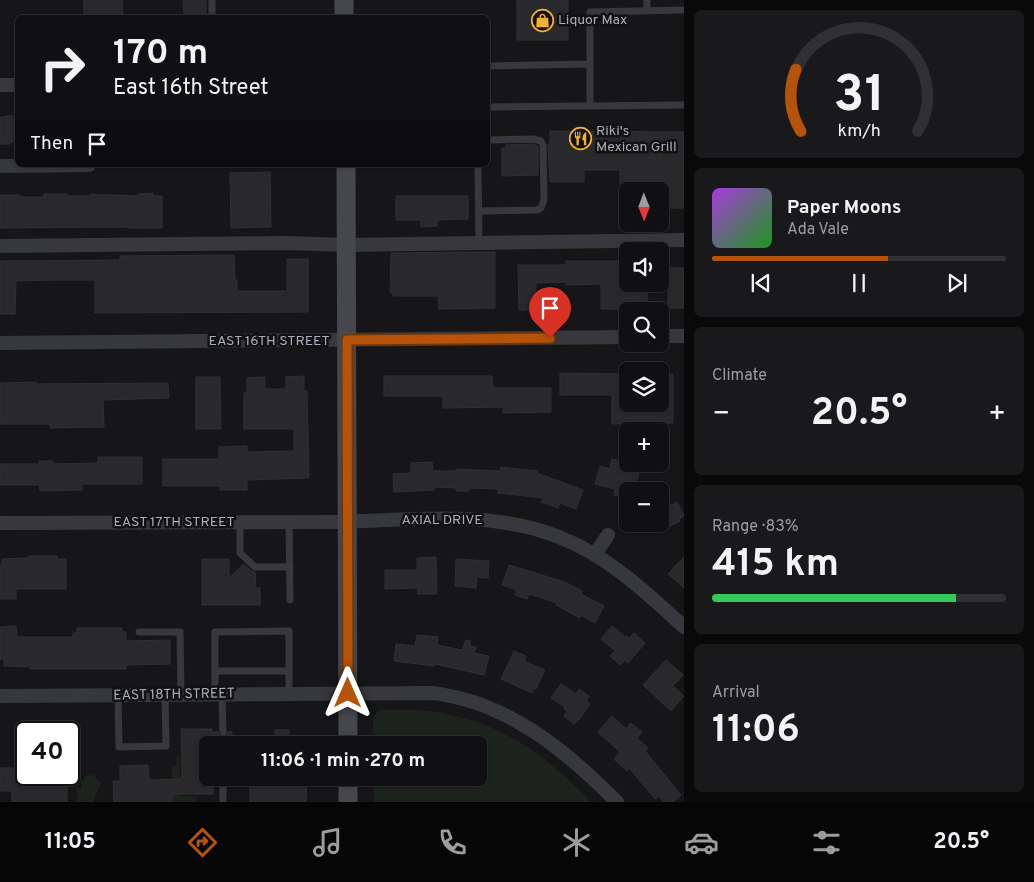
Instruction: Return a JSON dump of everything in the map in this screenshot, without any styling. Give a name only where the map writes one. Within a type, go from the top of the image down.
[{"type":"street","points":[[344,0],[344,15]]},
{"type":"street","points":[[0,85],[15,85]]},
{"type":"street","points":[[0,166],[15,166]]},
{"type":"street","points":[[346,167],[348,736]]},
{"type":"street","points":[[0,246],[288,243],[346,245],[684,240]]},
{"type":"street","points":[[669,336],[684,336]]},
{"type":"street","name":"EAST 16TH STREET","points":[[0,343],[619,337]]},
{"type":"street","name":"AXIAL DRIVE","points":[[348,522],[452,518],[482,519],[558,536],[595,554],[618,569],[684,627]]},
{"type":"street","name":"EAST 17TH STREET","points":[[0,523],[348,522]]},
{"type":"street","points":[[595,554],[608,534]]},
{"type":"street","name":"EAST 18TH STREET","points":[[0,696],[435,693],[475,702],[494,709],[522,724],[550,742],[617,802]]},
{"type":"street","points":[[348,786],[348,802]]},
{"type":"lane","points":[[212,0],[212,15]]},
{"type":"lane","points":[[647,0],[647,11]]},
{"type":"lane","points":[[590,106],[590,12],[684,10]]},
{"type":"lane","points":[[490,66],[590,64]]},
{"type":"lane","points":[[490,106],[684,105]]},
{"type":"lane","points":[[479,211],[537,210],[544,200],[543,145],[541,141],[533,139],[490,140]]},
{"type":"lane","points":[[478,167],[479,243]]},
{"type":"lane","points":[[240,522],[240,553],[255,567],[290,567]]},
{"type":"lane","points":[[289,522],[290,600]]},
{"type":"lane","points":[[222,732],[215,671],[215,632],[289,631],[290,694]]},
{"type":"lane","points":[[140,632],[180,632],[181,695]]},
{"type":"lane","points":[[215,671],[289,671]]},
{"type":"lane","points":[[118,695],[119,747],[166,746],[165,695]]},
{"type":"lane","points":[[223,786],[223,802]]},
{"type":"shaded area","points":[[378,710],[410,710],[454,715],[477,722],[518,741],[537,754],[591,802],[374,802],[374,786],[487,786],[487,736],[373,736],[373,718]]},
{"type":"shaded area","points":[[179,753],[181,796],[197,797],[197,802],[172,802],[172,766],[177,765],[177,754]]},
{"type":"shaded area","points":[[93,775],[101,783],[94,802],[76,802],[78,794],[75,788],[81,788],[81,781],[86,776]]},
{"type":"building","points":[[84,0],[122,0],[123,15],[84,15]]},
{"type":"building","points":[[183,0],[206,0],[206,14],[184,14]]},
{"type":"building","name":"Liquor Max","points":[[517,0],[568,0],[568,40],[517,40]]},
{"type":"building","points":[[15,116],[15,142],[0,144],[0,117]]},
{"type":"building","points":[[550,131],[684,132],[684,208],[669,208],[669,182],[620,182],[620,170],[584,170],[584,182],[550,182],[548,144],[550,144]]},
{"type":"building","points":[[533,144],[538,146],[538,175],[502,176],[502,148],[506,148],[506,145]]},
{"type":"building","points":[[270,172],[271,227],[231,228],[230,173]]},
{"type":"building","points":[[153,193],[153,196],[162,196],[162,228],[0,228],[0,195],[20,195],[20,197],[44,197],[44,194],[67,194],[67,196],[90,196],[90,194],[138,196],[138,194]]},
{"type":"building","points":[[396,196],[468,196],[468,219],[437,220],[437,226],[421,227],[421,220],[396,220]]},
{"type":"building","points":[[495,252],[495,308],[439,309],[438,296],[393,296],[393,292],[390,293],[391,253]]},
{"type":"building","points":[[234,255],[237,291],[287,291],[287,259],[308,259],[308,312],[95,313],[95,280],[52,280],[16,281],[15,314],[0,314],[0,261],[120,260],[120,256]]},
{"type":"building","points":[[566,261],[619,261],[619,292],[647,292],[647,302],[619,302],[619,309],[601,309],[601,284],[566,285],[566,282],[536,283],[536,310],[519,310],[518,265],[566,265]]},
{"type":"building","points":[[669,268],[684,268],[684,308],[669,308]]},
{"type":"building","points":[[560,373],[619,374],[619,412],[669,412],[669,374],[673,374],[673,423],[619,422],[619,424],[612,424],[612,395],[560,395]]},
{"type":"building","points":[[304,376],[304,391],[307,391],[309,478],[247,480],[247,490],[220,490],[220,486],[163,486],[163,459],[219,459],[219,447],[247,446],[247,452],[294,451],[294,429],[244,429],[244,393],[247,393],[247,378],[265,377],[265,389],[286,389],[286,377]]},
{"type":"building","points":[[384,376],[492,376],[493,388],[551,388],[551,412],[503,413],[503,407],[443,408],[443,396],[384,396]]},
{"type":"building","points":[[196,377],[220,377],[221,429],[196,429]]},
{"type":"building","points":[[36,382],[36,384],[168,383],[169,398],[103,400],[104,427],[50,428],[50,424],[0,424],[0,383]]},
{"type":"building","points":[[98,457],[142,457],[142,484],[82,484],[82,490],[40,491],[39,485],[0,485],[0,464],[39,464],[39,461],[53,461],[53,464],[98,463]]},
{"type":"building","points":[[612,459],[619,461],[619,472],[639,472],[637,482],[619,482],[619,496],[614,495],[615,489],[595,484],[600,466],[610,469]]},
{"type":"building","points":[[432,462],[433,471],[456,471],[456,469],[500,471],[501,467],[537,471],[537,473],[583,490],[576,509],[560,503],[558,508],[541,502],[543,498],[498,493],[498,489],[469,488],[469,491],[456,491],[456,488],[434,487],[434,490],[394,492],[393,474],[411,473],[411,463]]},
{"type":"building","points":[[669,501],[671,505],[677,502],[684,516],[679,519],[680,521],[669,526]]},
{"type":"building","points":[[29,556],[57,556],[57,559],[66,559],[66,589],[16,589],[16,599],[0,599],[0,565],[2,565],[2,559],[29,558]]},
{"type":"building","points":[[436,557],[437,594],[418,594],[417,588],[385,589],[385,570],[417,570],[417,558]]},
{"type":"building","points":[[684,557],[684,588],[668,574]]},
{"type":"building","points":[[202,559],[229,559],[229,578],[244,564],[251,571],[255,572],[256,588],[260,588],[260,605],[202,605]]},
{"type":"building","points":[[456,559],[489,561],[488,578],[477,577],[476,588],[455,586]]},
{"type":"building","points":[[509,565],[565,582],[582,591],[581,594],[604,606],[595,623],[581,615],[580,618],[556,605],[557,603],[529,594],[527,599],[515,595],[517,590],[502,585]]},
{"type":"building","points":[[16,626],[17,637],[73,637],[73,633],[77,633],[77,628],[122,628],[122,632],[126,632],[126,641],[170,640],[170,664],[126,665],[126,669],[30,669],[30,667],[4,666],[4,659],[0,659],[0,627]]},
{"type":"building","points":[[612,626],[625,637],[629,638],[634,633],[645,643],[628,663],[625,660],[620,665],[610,656],[615,651],[601,639]]},
{"type":"building","points":[[417,635],[438,637],[437,645],[462,650],[466,640],[470,641],[470,646],[476,647],[474,653],[489,656],[484,675],[435,664],[434,666],[394,661],[396,644],[415,646]]},
{"type":"building","points":[[514,651],[526,656],[524,661],[545,670],[536,689],[534,688],[532,693],[501,679]]},
{"type":"building","points":[[666,660],[683,675],[673,686],[684,696],[671,711],[643,685]]},
{"type":"building","points":[[561,684],[576,694],[579,689],[589,696],[586,701],[590,704],[574,724],[564,716],[567,711],[564,709],[565,707],[551,698]]},
{"type":"building","points":[[612,716],[626,729],[631,723],[642,732],[637,738],[648,748],[645,751],[681,795],[673,802],[664,802],[659,796],[655,799],[629,768],[627,771],[614,759],[620,752],[598,732]]},
{"type":"building","points":[[181,729],[212,729],[212,732],[218,732],[221,736],[199,736],[199,786],[213,786],[213,794],[172,794],[172,802],[114,802],[113,781],[120,781],[120,766],[148,765],[149,780],[182,779]]},
{"type":"building","points":[[275,730],[289,730],[289,736],[275,736]]},
{"type":"building","points":[[228,732],[232,732],[232,736],[226,736]]},
{"type":"building","points":[[0,768],[15,768],[15,786],[67,786],[67,802],[12,802],[12,791],[0,791]]},
{"type":"building","points":[[250,786],[307,786],[306,802],[250,802]]},
{"type":"place","name":"Liquor Max","points":[[542,20]]},
{"type":"place","name":"Riki's Mexican Grill","points":[[580,139]]},
{"type":"route","points":[[348,693],[347,340],[550,338]]}]
